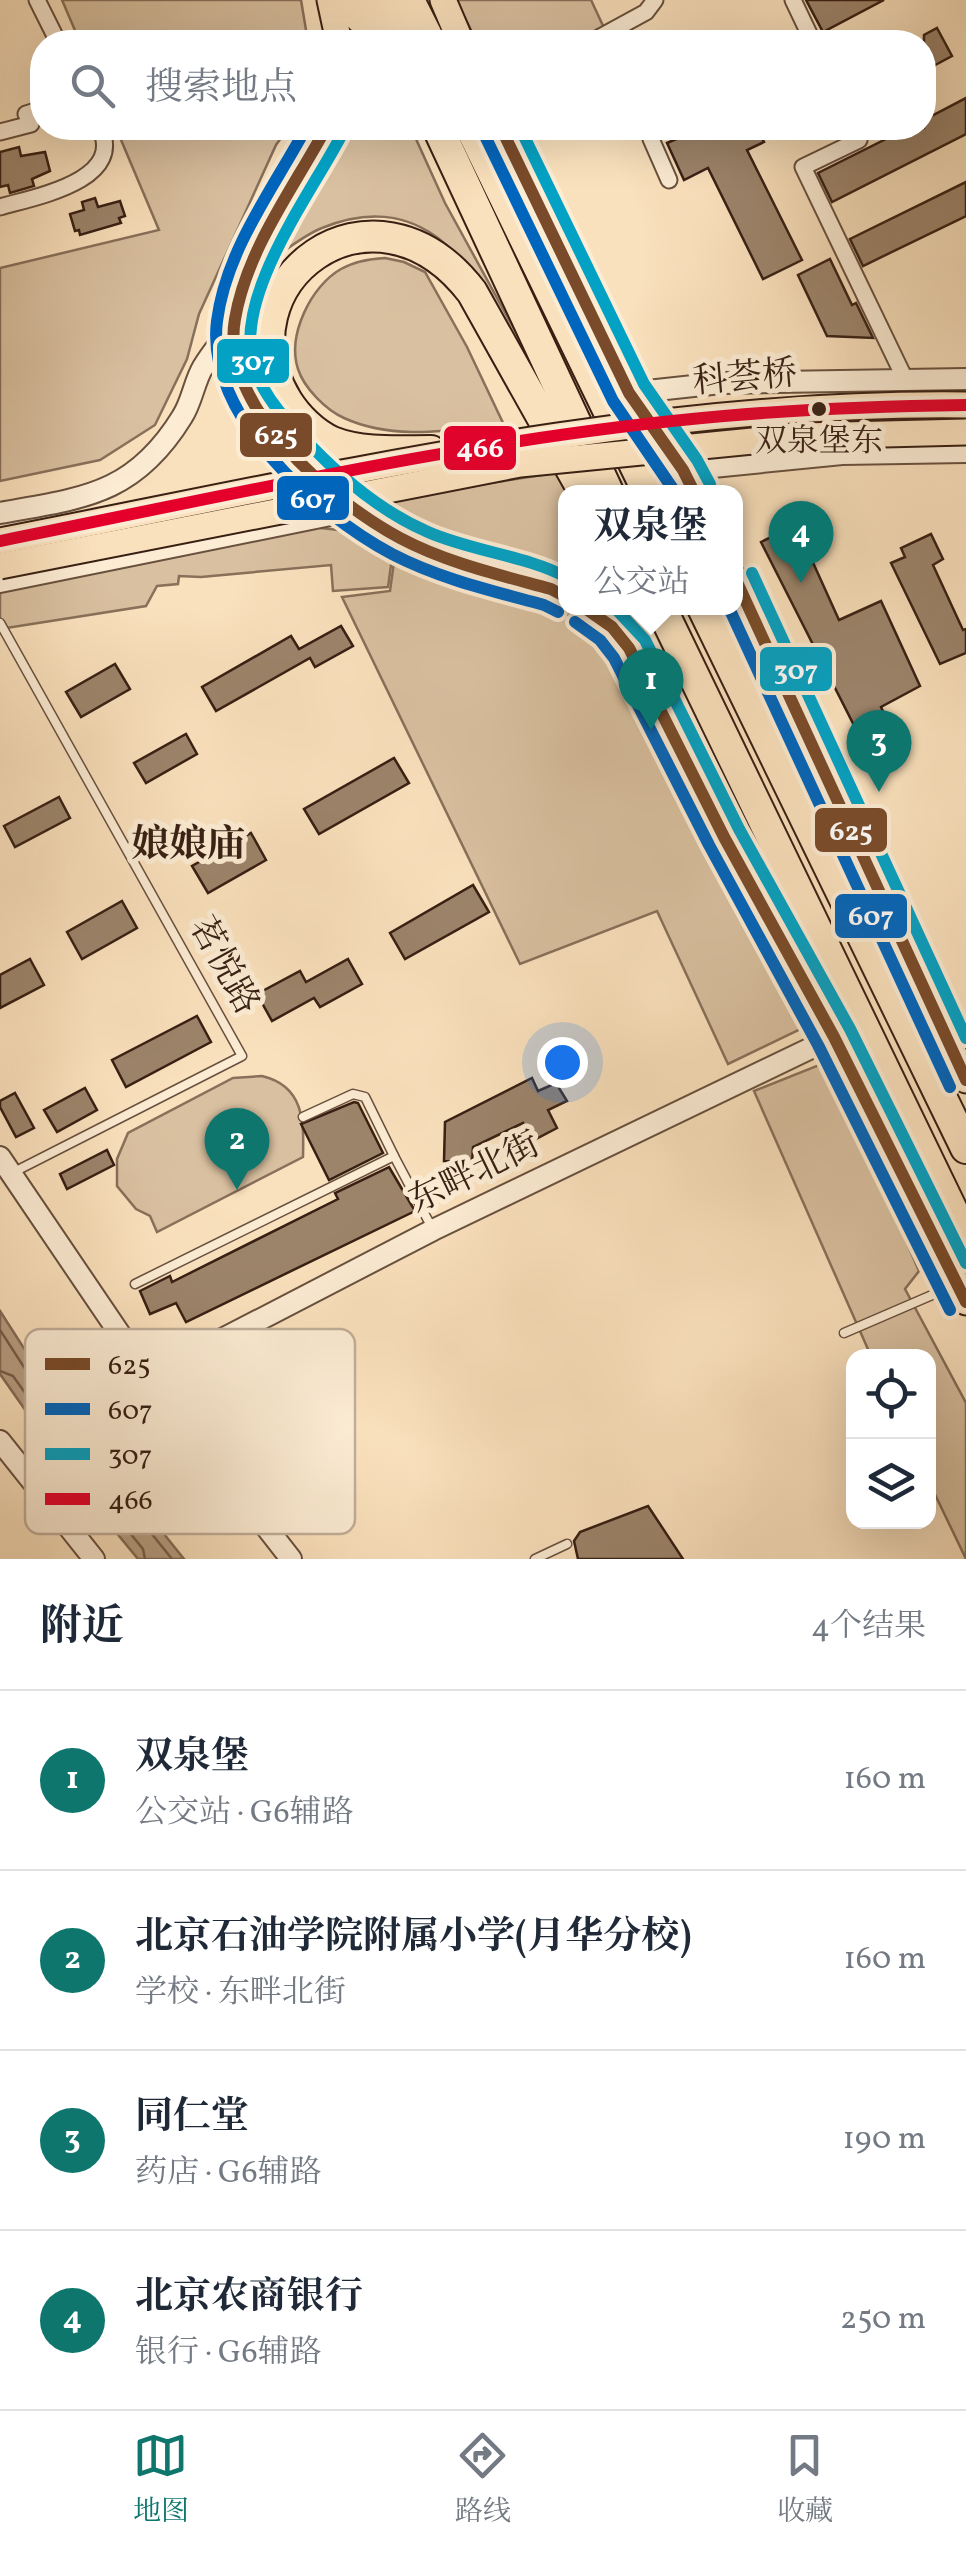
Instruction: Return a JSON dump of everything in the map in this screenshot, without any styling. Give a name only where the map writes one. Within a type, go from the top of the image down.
[{"type":"highway","points":[[342,0],[373,30]]},
{"type":"highway","points":[[378,0],[408,30]]},
{"type":"highway","points":[[413,0],[417,30]]},
{"type":"highway","points":[[444,140],[605,485]]},
{"type":"highway","points":[[477,140],[645,485]]},
{"type":"highway","points":[[459,452],[378,451],[332,442],[309,427],[282,392],[272,357],[270,330],[283,290],[296,271],[316,254],[357,237],[382,236],[405,239],[431,251],[456,271],[472,292],[580,485]]},
{"type":"highway","points":[[654,615],[700,690]]},
{"type":"highway","points":[[664,615],[966,1240]]},
{"type":"highway","points":[[706,615],[966,1148]]},
{"type":"highway","points":[[852,914],[920,983]]},
{"type":"main road","points":[[330,0],[336,30]]},
{"type":"main road","points":[[443,0],[456,30]]},
{"type":"main road","points":[[319,140],[259,250],[241,292],[233,353],[240,379],[264,419],[355,510],[400,538],[445,558],[558,593]]},
{"type":"main road","points":[[507,140],[629,394],[688,481]]},
{"type":"main road","name":"科荟桥","points":[[0,541],[459,452],[690,418],[799,408],[966,405]]},
{"type":"main road","name":"科荟桥","points":[[0,566],[520,464],[803,436],[966,432]]},
{"type":"main road","points":[[743,595],[966,1080]]},
{"type":"main road","points":[[595,615],[630,648],[724,838],[834,1038],[961,1293]]},
{"type":"street","points":[[38,0],[52,30]]},
{"type":"street","points":[[630,30],[655,0]]},
{"type":"street","points":[[793,0],[807,30]]},
{"type":"street","points":[[0,132],[30,124]]},
{"type":"street","points":[[0,207],[82,181],[100,162],[105,140]]},
{"type":"street","points":[[652,140],[669,180]]},
{"type":"street","points":[[859,140],[803,167],[905,379]]},
{"type":"street","points":[[0,513],[104,491],[142,466],[164,444],[185,413],[202,369],[234,323]]},
{"type":"street","points":[[629,394],[721,384],[966,379]]},
{"type":"street","points":[[721,384],[747,463]]},
{"type":"street","points":[[688,481],[747,463],[842,454],[966,452]]},
{"type":"street","points":[[0,582],[355,510]]},
{"type":"street","name":"东畔北街","points":[[244,1329],[433,1230],[834,1038]]},
{"type":"street","points":[[5,1165],[117,1329]]},
{"type":"street","points":[[0,1440],[25,1472]]},
{"type":"street","points":[[74,1534],[94,1559]]},
{"type":"street","points":[[272,1534],[291,1559]]},
{"type":"lane","name":"茗悦路","points":[[0,623],[242,1056],[5,1165]]},
{"type":"lane","points":[[304,1117],[353,1094],[365,1097],[433,1230]]},
{"type":"lane","points":[[135,1284],[394,1156]]},
{"type":"lane","points":[[844,1333],[961,1293]]},
{"type":"lane","points":[[536,1559],[567,1544]]},
{"type":"shaded area","points":[[62,0],[301,0],[306,30],[75,30]]},
{"type":"shaded area","points":[[456,0],[591,0],[605,30],[471,30]]},
{"type":"shaded area","points":[[121,140],[280,140],[199,314],[187,359],[155,425],[100,460],[0,481],[0,268],[159,230]]},
{"type":"shaded area","points":[[339,140],[416,140],[445,203],[547,389],[542,392],[504,323],[460,259],[433,235],[402,220],[365,217],[322,228],[270,261],[310,197]]},
{"type":"shaded area","points":[[385,258],[425,272],[504,425],[423,432],[383,430],[330,410],[305,384],[295,356],[296,341],[311,299],[341,269]]},
{"type":"shaded area","points":[[561,472],[568,485],[558,485],[558,580],[414,531],[367,502]]},
{"type":"shaded area","points":[[312,527],[347,531],[392,558],[388,587],[333,591],[331,565],[179,576],[178,584],[157,586],[146,606],[0,629],[0,590]]},
{"type":"shaded area","points":[[394,562],[568,615],[607,653],[809,1025],[728,1064],[657,911],[520,964],[342,597],[390,591]]},
{"type":"shaded area","points":[[829,1061],[919,1271],[905,1289],[966,1403],[966,1559],[936,1497],[936,1349],[868,1349],[754,1091]]},
{"type":"shaded area","points":[[262,1076],[276,1081],[294,1097],[302,1118],[303,1157],[157,1232],[150,1216],[136,1209],[117,1186],[117,1159],[128,1133],[233,1078]]},
{"type":"water","points":[[0,1311],[25,1350],[25,1410],[0,1374]]},
{"type":"water","points":[[117,1534],[164,1534],[184,1559],[138,1559]]},
{"type":"building","points":[[806,0],[884,0],[827,30],[822,30]]},
{"type":"building","points":[[937,28],[952,56],[936,65],[936,30]]},
{"type":"building","points":[[966,98],[966,134],[832,202],[818,173],[884,140],[936,140],[936,114]]},
{"type":"building","points":[[763,140],[747,150],[802,260],[763,279],[708,168],[684,180],[667,143]]},
{"type":"building","points":[[19,147],[21,156],[45,152],[50,171],[32,179],[34,186],[10,193],[8,185],[0,187],[0,152]]},
{"type":"building","points":[[966,182],[966,216],[863,266],[850,239]]},
{"type":"building","points":[[95,198],[98,207],[120,201],[125,216],[119,218],[121,223],[80,235],[70,214],[84,210],[82,202]]},
{"type":"building","points":[[830,259],[873,338],[827,336],[798,275]]},
{"type":"building","points":[[796,525],[839,620],[881,601],[920,686],[881,707],[893,733],[865,747],[761,542]]},
{"type":"building","points":[[931,534],[943,559],[933,565],[963,630],[966,629],[966,653],[940,664],[891,563],[905,557],[901,548]]},
{"type":"building","points":[[341,626],[353,646],[315,667],[310,658],[216,711],[202,687],[291,636],[299,649]]},
{"type":"building","points":[[115,664],[130,689],[81,717],[66,692]]},
{"type":"building","points":[[186,734],[197,754],[146,783],[134,763]]},
{"type":"building","points":[[394,758],[409,783],[319,834],[304,809]]},
{"type":"building","points":[[59,797],[70,818],[15,847],[4,826]]},
{"type":"building","points":[[251,833],[266,860],[208,893],[192,866]]},
{"type":"building","points":[[473,885],[489,912],[405,959],[390,933]]},
{"type":"building","points":[[122,901],[137,928],[82,959],[67,932]]},
{"type":"building","points":[[30,959],[44,985],[0,1008],[0,975]]},
{"type":"building","points":[[348,959],[362,984],[320,1007],[314,998],[272,1021],[257,994],[300,971],[306,982]]},
{"type":"building","points":[[197,1016],[211,1042],[126,1087],[112,1060]]},
{"type":"building","points":[[532,1078],[538,1091],[556,1083],[567,1101],[548,1110],[557,1128],[532,1141],[523,1123],[473,1147],[472,1163],[444,1161],[445,1122]]},
{"type":"building","points":[[85,1088],[97,1110],[57,1132],[44,1110]]},
{"type":"building","points":[[15,1093],[34,1128],[16,1137],[0,1107],[0,1101]]},
{"type":"building","points":[[354,1102],[383,1153],[329,1180],[301,1124]]},
{"type":"building","points":[[107,1150],[114,1165],[67,1189],[60,1174]]},
{"type":"building","points":[[389,1167],[415,1211],[186,1322],[176,1303],[150,1314],[140,1291],[170,1276],[172,1282],[338,1199],[335,1193]]},
{"type":"building","points":[[648,1506],[683,1559],[578,1559],[574,1541],[580,1532]]},
{"type":"transit line","name":"607","points":[[299,140],[240,245],[217,321],[218,357],[229,392],[247,426],[300,487],[331,514],[392,554],[429,571],[558,612]]},
{"type":"transit line","name":"625","points":[[319,140],[260,244],[241,293],[235,319],[235,352],[244,385],[262,417],[286,447],[313,475],[372,522],[436,555],[558,593]]},
{"type":"transit line","name":"307","points":[[339,140],[264,279],[250,340],[258,378],[278,410],[303,438],[381,506],[445,539],[558,573]]},
{"type":"transit line","name":"607","points":[[487,140],[613,401],[670,485]]},
{"type":"transit line","name":"625","points":[[507,140],[629,393],[690,485]]},
{"type":"transit line","name":"307","points":[[526,140],[644,384],[710,484]]},
{"type":"transit line","name":"466","points":[[0,541],[360,468],[633,425],[845,408],[966,405]]},
{"type":"transit line","name":"307","points":[[752,573],[966,1038]]},
{"type":"transit line","name":"625","points":[[743,595],[966,1080]]},
{"type":"transit line","name":"625","points":[[595,615],[612,627],[629,648],[724,837],[834,1037],[966,1302]]},
{"type":"transit line","name":"307","points":[[622,615],[645,640],[739,829],[850,1029],[966,1263]]},
{"type":"transit line","name":"607","points":[[732,615],[950,1087]]},
{"type":"transit line","name":"607","points":[[575,622],[600,640],[614,658],[709,845],[818,1045],[950,1310]]},
{"type":"place","name":"双泉堡东","points":[[819,409]]},
{"type":"place","name":"北京农商银行","points":[[801,583]]},
{"type":"place","name":"双泉堡","points":[[651,730]]},
{"type":"place","name":"同仁堂","points":[[879,792]]},
{"type":"place","name":"北京石油学院附属小学(月华分校)","points":[[237,1190]]},
{"type":"district","name":"娘娘庙","points":[[188,846]]}]
